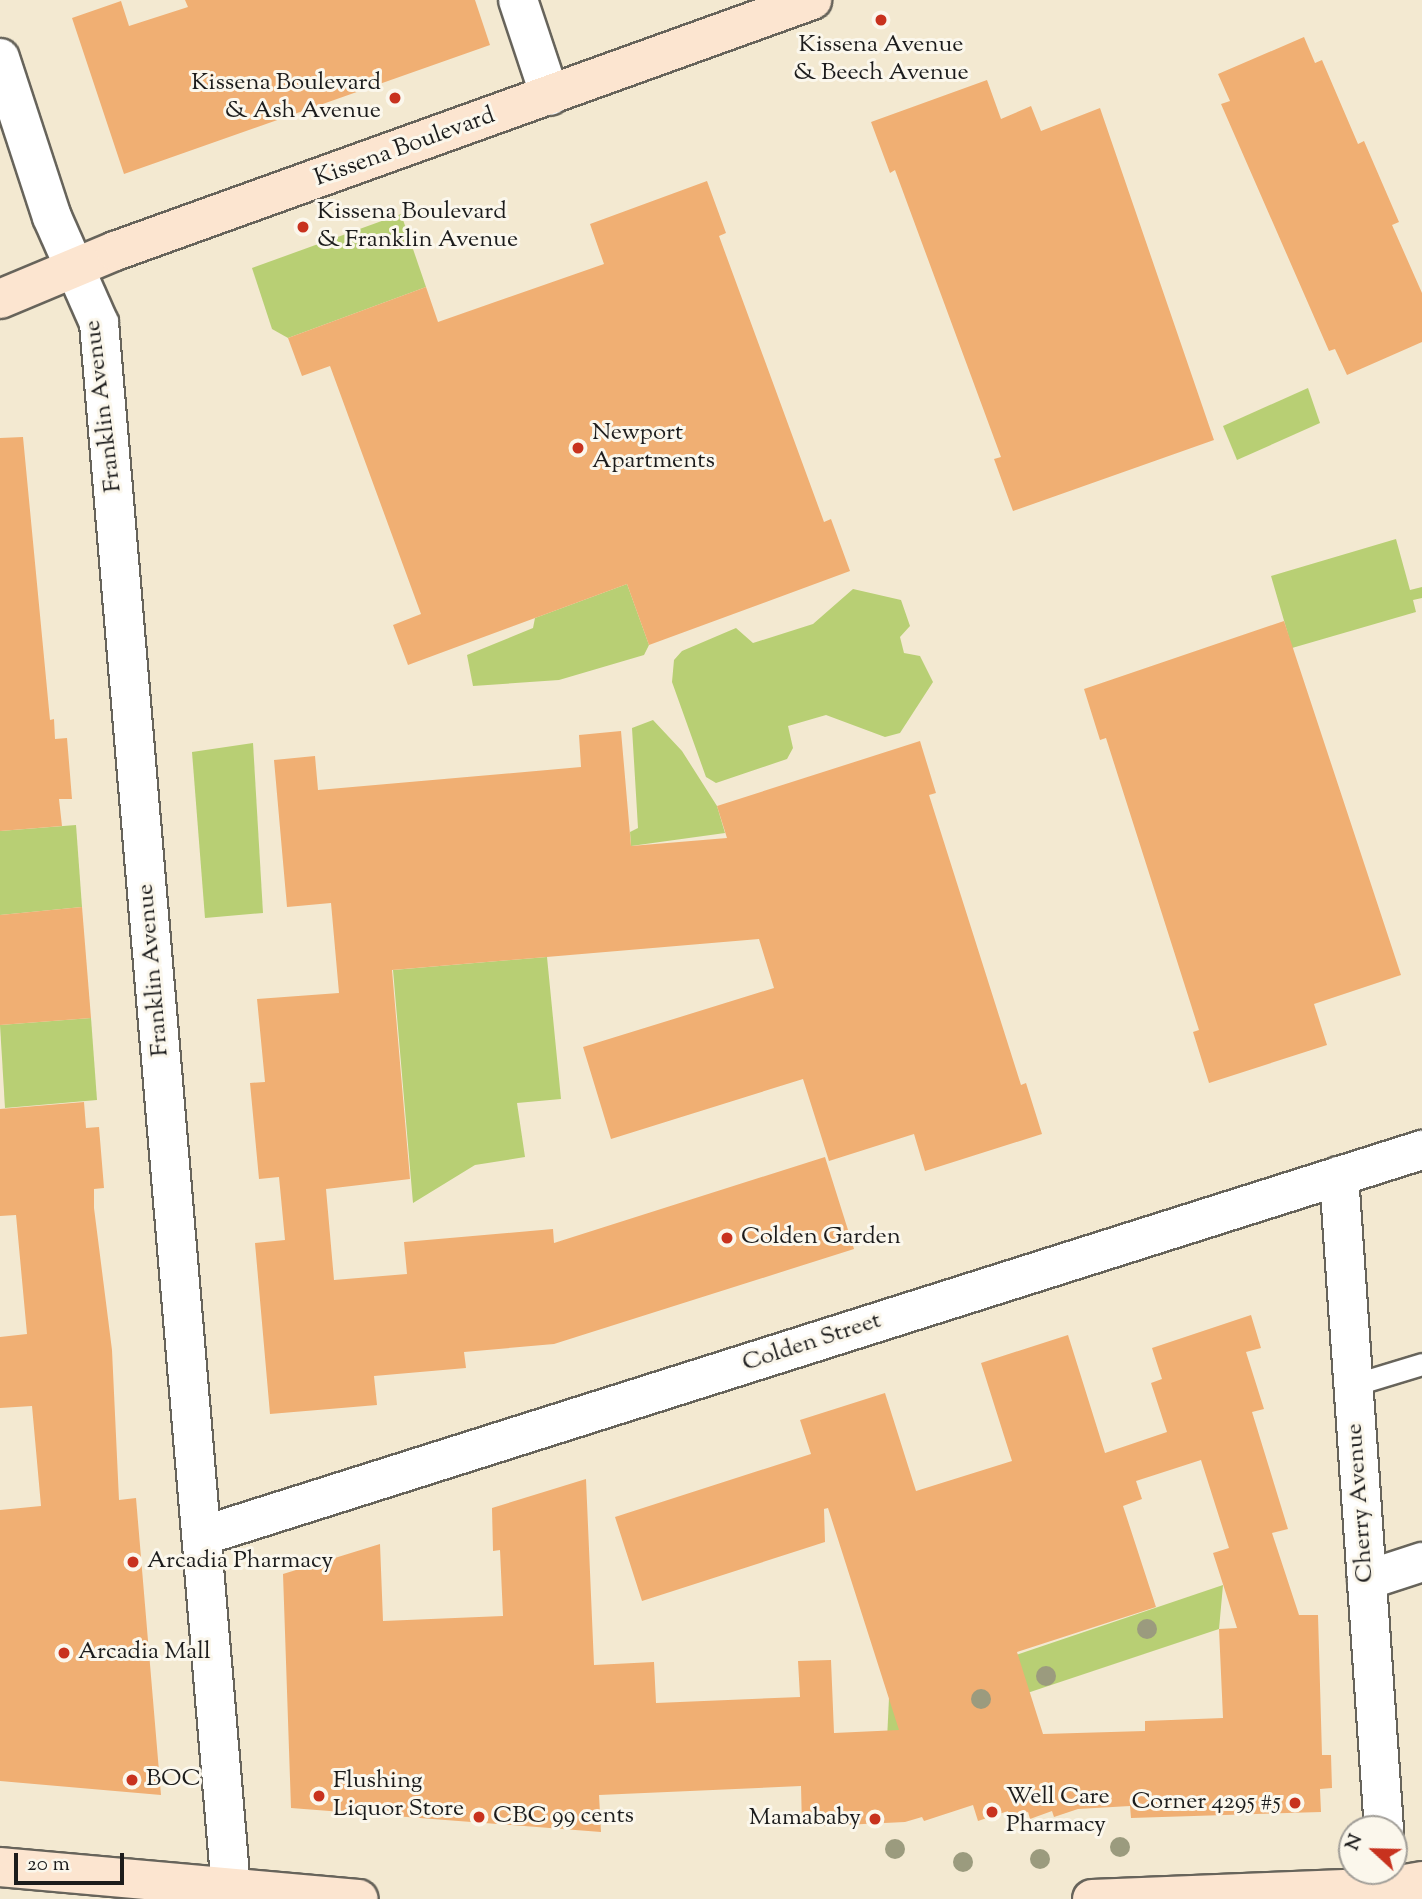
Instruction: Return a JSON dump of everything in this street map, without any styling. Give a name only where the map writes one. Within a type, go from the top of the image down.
[{"type":"main road","name":"Kissena Boulevard","points":[[0,299],[74,269],[812,0]]},
{"type":"main road","points":[[0,1867],[232,1893],[359,1899]]},
{"type":"main road","points":[[1092,1899],[1377,1885]]},
{"type":"street","points":[[518,0],[550,96]]},
{"type":"street","name":"Franklin Avenue","points":[[0,58],[74,269],[99,323],[232,1893]]},
{"type":"street","name":"Colden Street","points":[[202,1536],[1422,1150]]},
{"type":"street","name":"Cherry Avenue","points":[[1339,1176],[1383,1815]]},
{"type":"street","points":[[1367,1580],[1422,1562]]},
{"type":"lane","points":[[1353,1385],[1422,1364]]},
{"type":"green space","points":[[401,214],[426,287],[288,338],[272,329],[252,268]]},
{"type":"green space","points":[[1308,388],[1320,423],[1237,460],[1223,426]]},
{"type":"green space","points":[[1396,539],[1410,590],[1422,587],[1422,598],[1413,600],[1416,612],[1292,648],[1271,576]]},
{"type":"green space","points":[[627,584],[649,645],[644,655],[559,680],[473,686],[467,655],[533,628],[535,618]]},
{"type":"green space","points":[[853,589],[901,600],[910,626],[900,637],[904,653],[920,656],[933,682],[900,733],[885,737],[826,715],[788,726],[793,748],[787,759],[716,783],[706,777],[672,682],[674,660],[682,651],[736,628],[753,643],[813,624]]},
{"type":"green space","points":[[653,720],[682,751],[717,806],[725,833],[631,846],[630,832],[638,828],[632,728]]},
{"type":"green space","points":[[253,743],[263,913],[205,918],[192,752]]},
{"type":"green space","points":[[76,825],[82,907],[0,915],[0,831]]},
{"type":"green space","points":[[547,957],[561,1099],[517,1103],[525,1157],[475,1165],[413,1203],[393,970]]},
{"type":"green space","points":[[91,1018],[97,1100],[5,1108],[0,1025]]},
{"type":"green space","points":[[1223,1585],[1219,1629],[887,1740],[889,1698]]},
{"type":"building","points":[[185,0],[475,0],[490,45],[124,174],[72,18],[121,1],[129,26],[188,7]]},
{"type":"building","points":[[1304,37],[1315,63],[1322,60],[1358,144],[1364,141],[1399,222],[1392,225],[1422,293],[1422,342],[1347,375],[1335,349],[1329,351],[1221,104],[1230,101],[1218,74]]},
{"type":"building","points":[[987,80],[1001,119],[1031,106],[1041,131],[1100,108],[1214,440],[1013,511],[994,459],[1001,457],[895,170],[890,173],[871,122]]},
{"type":"building","name":"Newport Apartments","points":[[707,181],[726,233],[719,236],[824,522],[831,519],[850,571],[649,645],[627,584],[408,665],[393,625],[421,614],[330,366],[302,376],[288,338],[426,287],[438,322],[604,264],[590,224]]},
{"type":"building","points":[[23,437],[50,720],[54,719],[55,739],[67,738],[72,799],[59,799],[62,826],[0,831],[0,438]]},
{"type":"building","points":[[1284,621],[1401,975],[1314,1004],[1327,1045],[1209,1083],[1193,1032],[1199,1030],[1106,738],[1100,740],[1084,689]]},
{"type":"building","points":[[621,731],[631,846],[727,838],[717,806],[920,741],[936,793],[929,795],[1021,1085],[1026,1083],[1042,1134],[925,1171],[914,1134],[829,1161],[803,1079],[611,1139],[583,1047],[774,988],[759,939],[392,970],[410,1179],[326,1189],[334,1280],[407,1274],[404,1242],[553,1229],[554,1243],[825,1157],[854,1249],[554,1344],[464,1352],[466,1368],[374,1376],[377,1405],[270,1414],[255,1243],[285,1240],[279,1177],[259,1179],[250,1083],[265,1082],[257,999],[339,993],[331,903],[287,907],[274,760],[315,756],[318,790],[581,767],[579,735]]},
{"type":"building","points":[[82,907],[91,1018],[0,1025],[0,915]]},
{"type":"building","points":[[84,1102],[86,1128],[99,1127],[104,1188],[94,1189],[94,1208],[112,1350],[119,1500],[136,1498],[161,1795],[0,1781],[0,1510],[41,1506],[32,1406],[0,1408],[0,1337],[27,1334],[16,1215],[0,1216],[0,1109]]},
{"type":"building","points":[[1251,1315],[1261,1348],[1246,1352],[1264,1409],[1252,1412],[1288,1529],[1272,1533],[1299,1615],[1318,1615],[1322,1755],[1331,1755],[1332,1788],[1320,1789],[1321,1812],[1131,1818],[1130,1806],[1078,1809],[1054,1817],[1052,1811],[1030,1819],[1028,1812],[1010,1818],[1008,1811],[978,1821],[973,1805],[924,1821],[922,1817],[905,1822],[802,1827],[801,1786],[599,1795],[601,1832],[291,1808],[283,1574],[380,1544],[383,1621],[503,1616],[500,1550],[493,1551],[492,1508],[586,1479],[594,1665],[654,1662],[656,1703],[800,1697],[798,1661],[831,1660],[834,1733],[899,1730],[828,1508],[824,1509],[825,1542],[642,1601],[615,1517],[811,1454],[800,1420],[885,1393],[916,1491],[1012,1461],[981,1363],[1068,1335],[1105,1453],[1167,1432],[1151,1383],[1162,1379],[1152,1348]],"holes":[[[1201,1460],[1229,1548],[1213,1553],[1237,1628],[1219,1629],[1223,1718],[1145,1721],[1145,1731],[1043,1734],[1017,1652],[1156,1607],[1123,1506],[1142,1499],[1136,1481]]]},
{"type":"place","name":"Kissena Avenue & Beech Avenue","points":[[881,20]]},
{"type":"place","name":"Kissena Boulevard & Ash Avenue","points":[[395,98]]},
{"type":"place","name":"Kissena Boulevard & Franklin Avenue","points":[[303,227]]},
{"type":"place","name":"Newport Apartments","points":[[578,448]]},
{"type":"place","name":"Colden Garden","points":[[727,1238]]},
{"type":"place","name":"Arcadia Pharmacy","points":[[133,1562]]},
{"type":"place","name":"Arcadia Mall","points":[[64,1653]]},
{"type":"place","name":"BOC","points":[[132,1780]]},
{"type":"place","name":"Flushing Liquor Store","points":[[319,1796]]},
{"type":"place","name":"Corner 4295 #5","points":[[1295,1803]]},
{"type":"place","name":"Well Care Pharmacy","points":[[992,1812]]},
{"type":"place","name":"CBC 99 cents","points":[[479,1817]]},
{"type":"place","name":"Mamababy","points":[[875,1819]]}]
